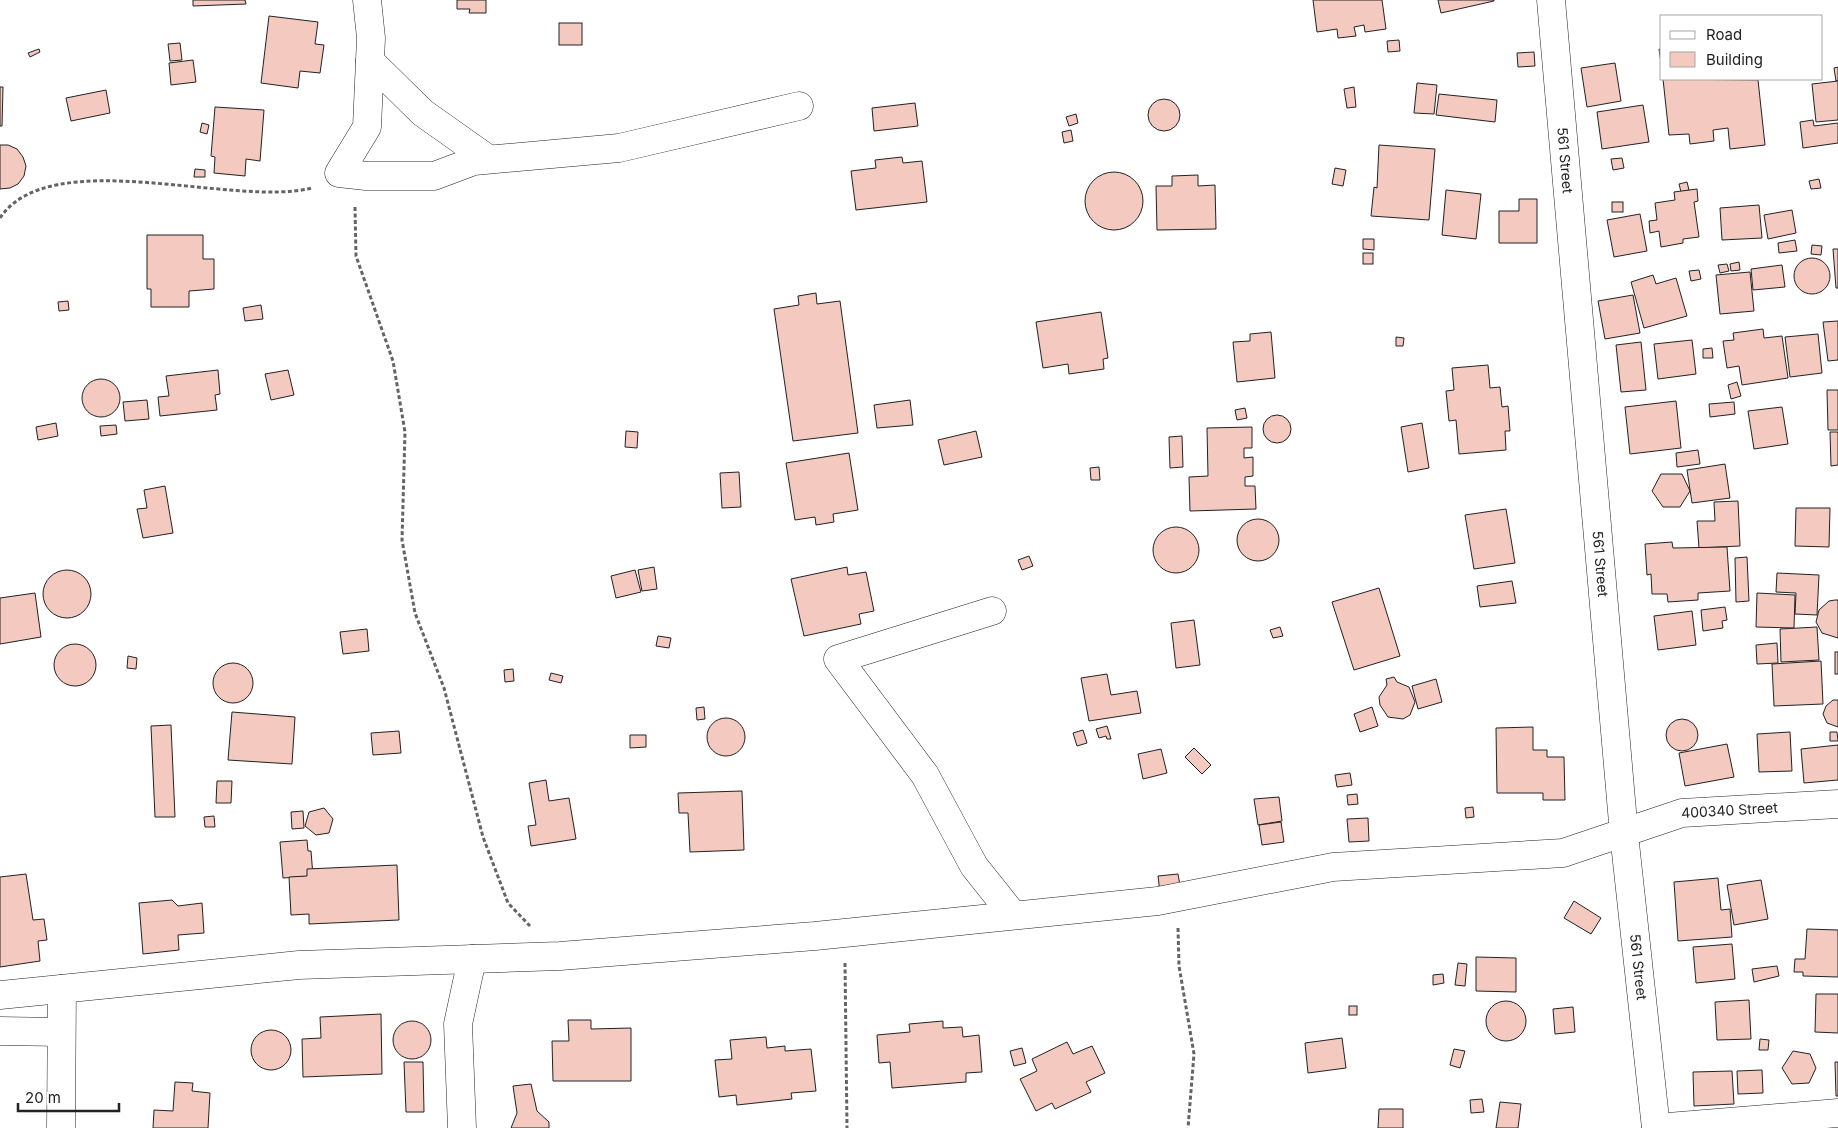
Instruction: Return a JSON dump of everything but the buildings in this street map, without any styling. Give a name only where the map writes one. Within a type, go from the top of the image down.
[{"type":"street","points":[[367,0],[371,38],[367,127],[346,174],[434,176],[474,160],[618,148],[799,106]]},
{"type":"street","name":"561 Street","points":[[1551,0],[1624,834],[1656,1128]]},
{"type":"street","points":[[370,61],[423,113],[488,159]]},
{"type":"street","points":[[992,611],[838,659],[925,775],[974,866],[1013,915]]},
{"type":"street","name":"400340 Street","points":[[0,995],[299,965],[560,956],[844,933],[1158,901],[1334,868],[1563,853],[1682,813],[1838,804]]},
{"type":"street","points":[[462,1128],[458,1024],[472,959]]},
{"type":"street","points":[[61,1128],[62,989]]},
{"type":"street","points":[[0,1031],[61,1032]]},
{"type":"street","points":[[1656,1128],[1838,1113]]},
{"type":"path","points":[[0,218],[7,207],[36,189],[68,184],[121,180],[252,193],[295,192],[324,185],[346,174],[356,256],[393,361],[405,432],[402,540],[415,613],[444,688],[483,837],[508,904],[560,956]]},
{"type":"path","points":[[1178,897],[1179,966],[1194,1054],[1188,1128]]},
{"type":"path","points":[[844,933],[847,1128]]}]
